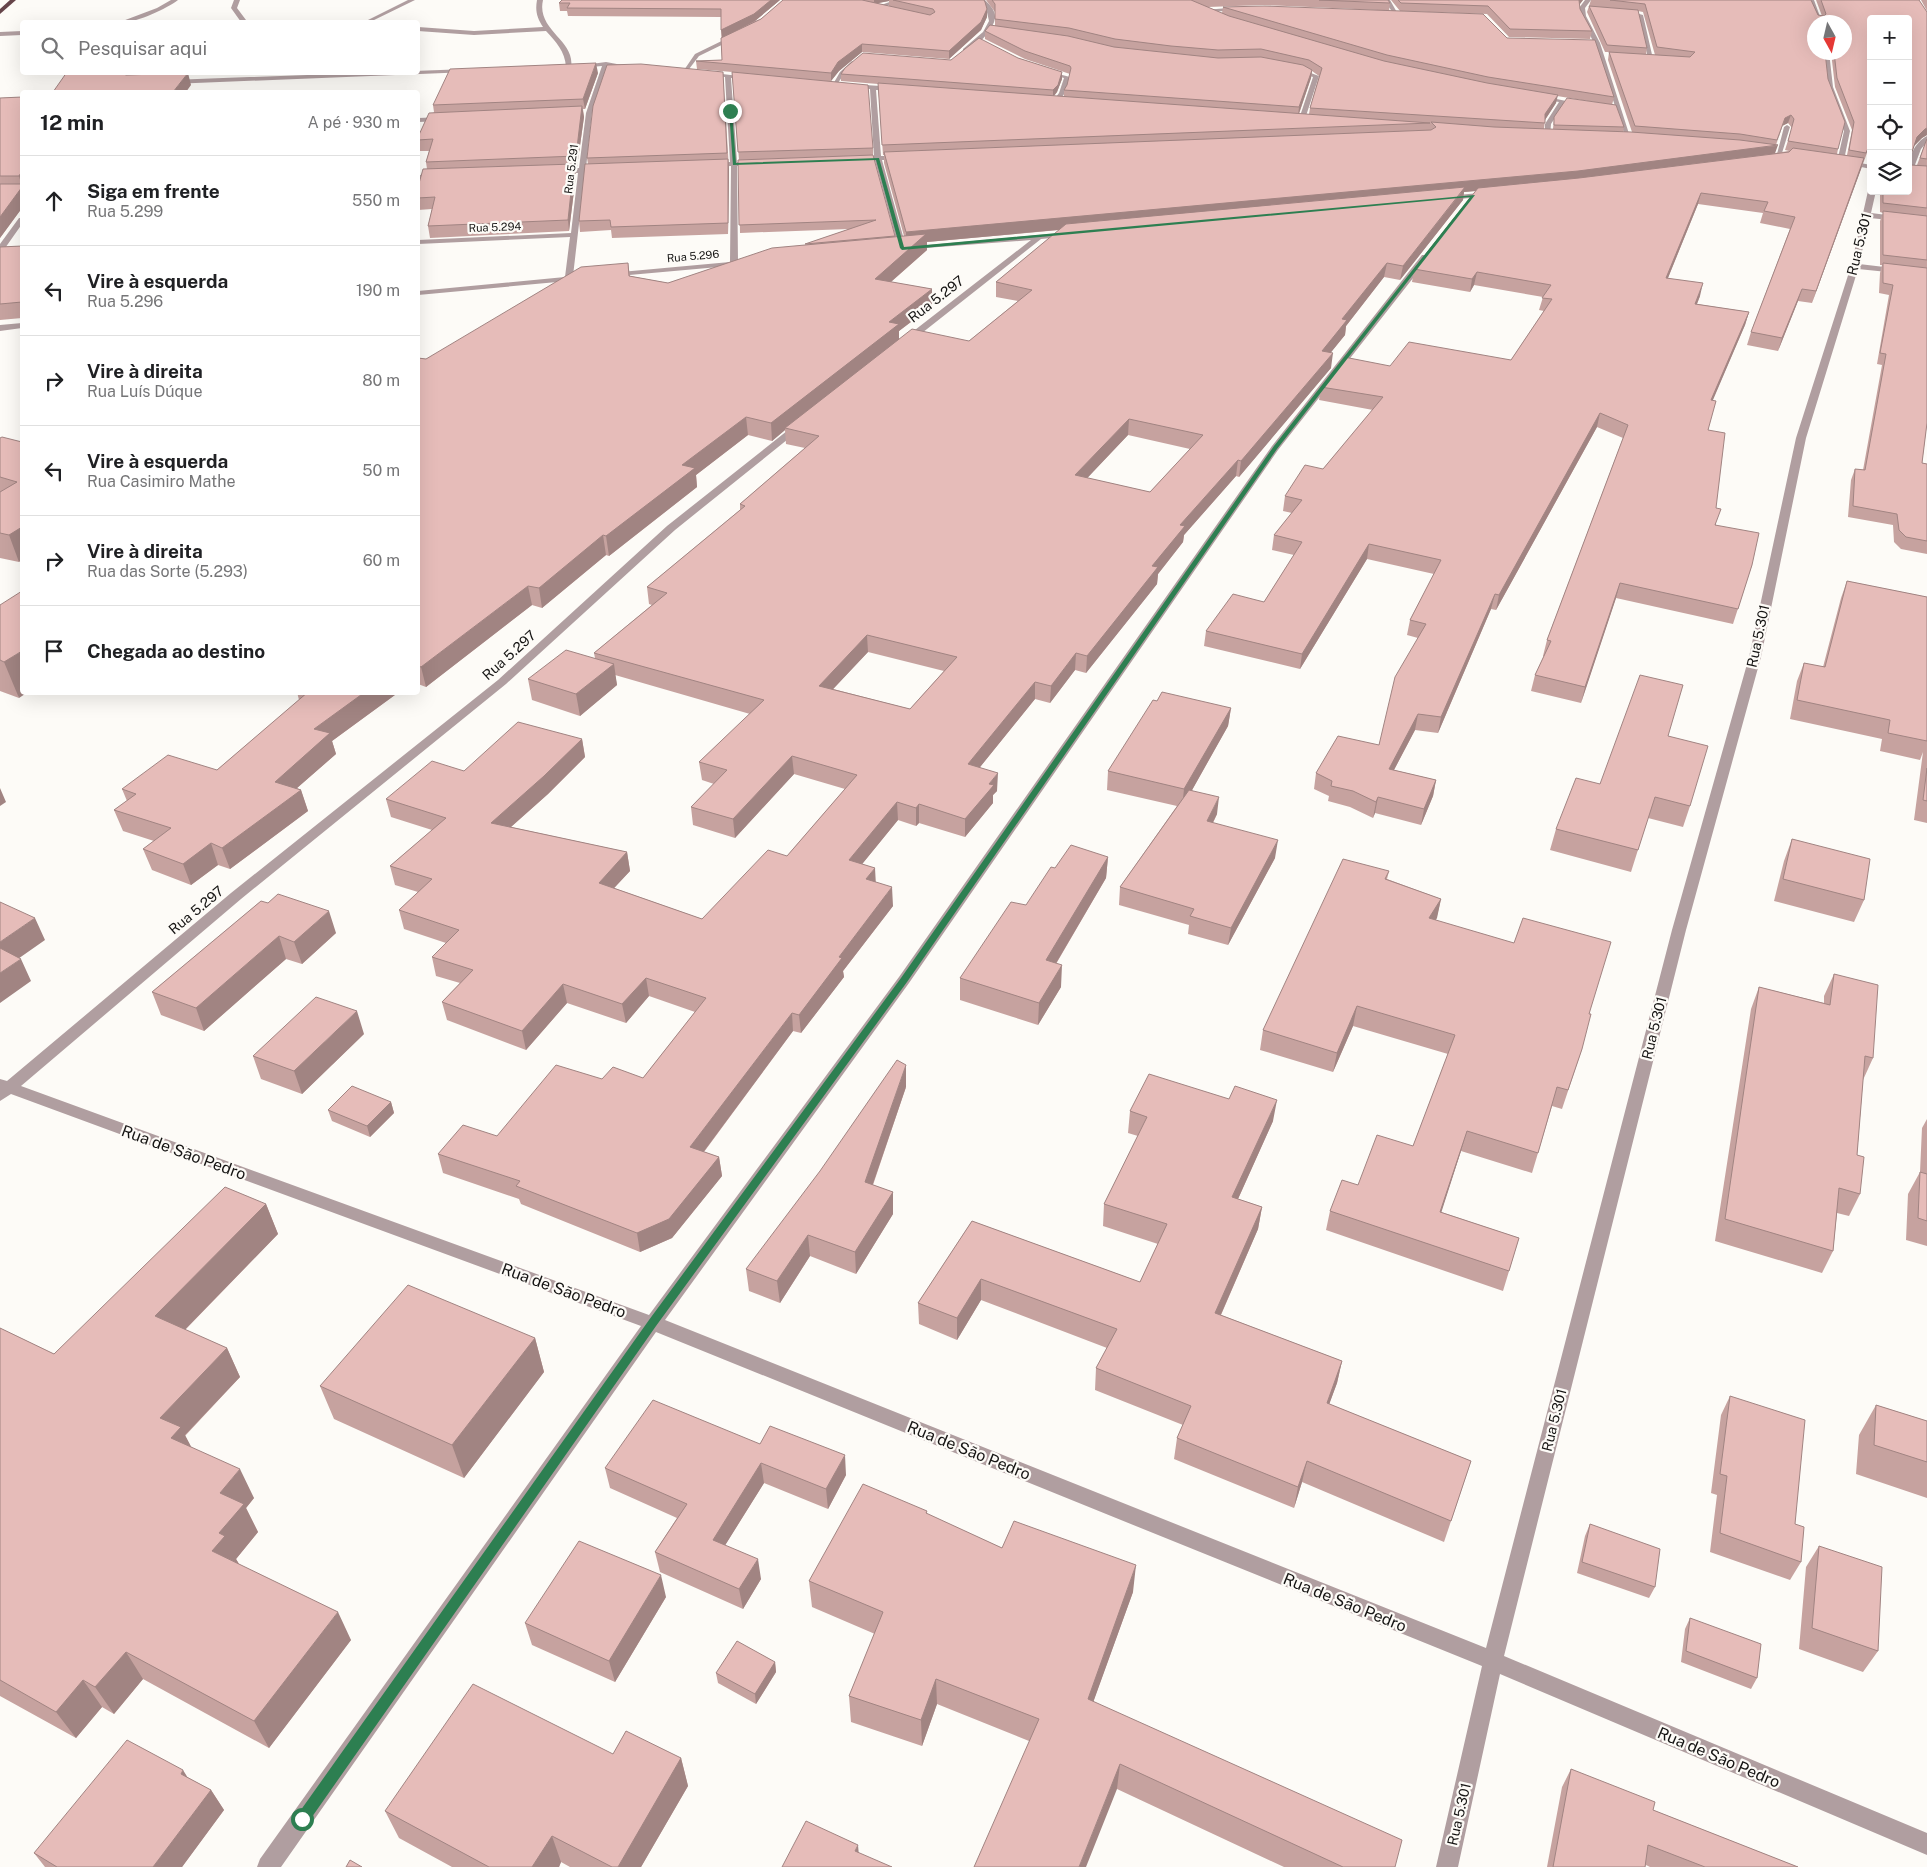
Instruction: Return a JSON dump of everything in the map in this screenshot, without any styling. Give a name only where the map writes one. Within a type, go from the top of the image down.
[{"type":"highway","points":[[0,12],[13,0]]},
{"type":"street","points":[[129,20],[159,9],[175,0]]},
{"type":"street","points":[[237,0],[234,8],[243,20]]},
{"type":"street","points":[[371,20],[412,0]]},
{"type":"street","points":[[540,0],[538,5],[540,18],[546,29],[566,50],[570,57],[569,67]]},
{"type":"street","points":[[874,7],[900,0]]},
{"type":"street","points":[[959,55],[979,41],[992,24],[994,17],[991,7],[982,0]]},
{"type":"street","points":[[1387,0],[1397,14]]},
{"type":"street","points":[[1588,0],[1582,8],[1586,26],[1597,43],[1616,109],[1629,139]]},
{"type":"street","points":[[1811,0],[1817,15]]},
{"type":"street","points":[[874,7],[892,11]]},
{"type":"street","points":[[1198,7],[1222,17]]},
{"type":"street","points":[[1582,8],[1592,9]]},
{"type":"street","points":[[1206,10],[1245,9]]},
{"type":"street","points":[[1611,10],[1640,15],[1651,58]]},
{"type":"street","points":[[1376,14],[1404,15]]},
{"type":"street","points":[[420,29],[474,33],[546,29]]},
{"type":"street","points":[[987,29],[996,30]]},
{"type":"street","points":[[0,34],[20,33]]},
{"type":"street","points":[[684,72],[697,55],[742,33]]},
{"type":"street","points":[[979,41],[987,46]]},
{"type":"street","points":[[1587,43],[1597,43]]},
{"type":"street","points":[[834,85],[842,72],[862,56]]},
{"type":"street","points":[[1601,56],[1611,56]]},
{"type":"street","points":[[1641,57],[1660,59]]},
{"type":"street","points":[[1827,60],[1830,87],[1847,131],[1837,161],[1867,166]]},
{"type":"street","points":[[560,67],[606,64],[635,67]]},
{"type":"street","name":"Rua 5.291","points":[[569,279],[589,113],[606,64]]},
{"type":"street","points":[[1287,67],[1316,76],[1302,119]]},
{"type":"street","points":[[420,72],[474,70]]},
{"type":"street","points":[[1041,70],[1067,78],[1062,93],[1056,101]]},
{"type":"street","points":[[674,71],[693,73]]},
{"type":"street","points":[[702,74],[757,78]]},
{"type":"street","points":[[125,90],[136,75]]},
{"type":"street","points":[[159,82],[276,75]]},
{"type":"street","points":[[728,76],[734,164],[734,264]]},
{"type":"street","points":[[130,84],[140,83]]},
{"type":"street","points":[[824,84],[902,90]]},
{"type":"street","points":[[873,88],[878,158],[902,248]]},
{"type":"street","points":[[1528,95],[1572,102]]},
{"type":"street","points":[[1047,100],[1066,102]]},
{"type":"street","points":[[1548,135],[1548,124],[1563,101]]},
{"type":"street","points":[[580,114],[589,113]]},
{"type":"street","points":[[420,120],[456,118]]},
{"type":"street","points":[[1292,118],[1311,120]]},
{"type":"street","points":[[1787,126],[1776,155],[1787,156]]},
{"type":"street","points":[[1539,136],[1557,136]]},
{"type":"street","points":[[1912,163],[1918,148],[1927,138]]},
{"type":"street","points":[[1620,139],[1638,140]]},
{"type":"street","points":[[849,160],[908,157]]},
{"type":"street","points":[[706,165],[763,163]]},
{"type":"street","points":[[553,172],[611,169]]},
{"type":"street","points":[[1912,170],[1918,171]]},
{"type":"street","points":[[420,177],[447,176]]},
{"type":"street","points":[[1434,199],[1501,193]]},
{"type":"street","points":[[1461,211],[1473,195]]},
{"type":"street","name":"Rua 5.301","points":[[1447,1867],[1493,1662],[1679,930],[1755,657],[1801,438],[1855,266],[1871,195]]},
{"type":"street","points":[[1866,215],[1927,222]]},
{"type":"street","points":[[0,249],[20,223]]},
{"type":"street","points":[[892,249],[1077,233]]},
{"type":"street","name":"Rua 5.294","points":[[420,242],[573,235]]},
{"type":"street","name":"Rua 5.297","points":[[898,348],[1039,237]]},
{"type":"street","points":[[268,1867],[653,1323],[904,980],[1276,448],[1431,249]]},
{"type":"street","name":"Rua 5.296","points":[[598,276],[754,262]]},
{"type":"street","points":[[1855,266],[1927,274]]},
{"type":"street","points":[[420,293],[588,277]]},
{"type":"street","points":[[552,288],[569,279]]},
{"type":"street","points":[[0,328],[20,326]]},
{"type":"street","name":"Rua 5.297","points":[[3,1089],[236,896],[502,682],[671,528],[812,416]]},
{"type":"street","name":"Rua de São Pedro","points":[[3,1089],[653,1323],[1493,1662],[1927,1844]]},
{"type":"building","points":[[562,0],[771,0],[754,14],[721,30],[721,9],[567,8],[570,3],[559,3]]},
{"type":"building","points":[[783,0],[862,0],[930,15],[935,12],[933,9],[893,0],[984,0],[987,9],[981,22],[949,51],[862,44],[838,62],[831,73],[696,61],[722,60],[721,38],[761,19]]},
{"type":"building","points":[[992,0],[1191,0],[1229,16],[1384,61],[1487,83],[1558,95],[1545,114],[1545,123],[1310,108],[1322,68],[1309,60],[1261,49],[1218,50],[1171,46],[1115,39],[1069,28],[995,19],[995,4]]},
{"type":"building","points":[[1319,0],[1388,0],[1390,3]]},
{"type":"building","points":[[1398,0],[1579,0],[1580,9],[1592,31],[1510,29],[1488,6],[1401,3]]},
{"type":"building","points":[[1610,0],[1811,0],[1818,15],[1807,15],[1807,60],[1826,60],[1828,79],[1845,122],[1838,149],[1788,141],[1794,119],[1791,115],[1785,118],[1777,140],[1740,134],[1635,126],[1609,52],[1690,57],[1695,52],[1657,47],[1645,4]]},
{"type":"building","points":[[1821,0],[1919,0],[1927,12],[1927,128],[1917,137],[1912,152],[1912,15],[1867,15],[1866,153],[1849,150],[1854,122],[1837,78],[1835,60],[1852,60],[1852,15],[1825,15]]},
{"type":"building","points":[[1264,6],[1483,14],[1507,38],[1595,40],[1614,97],[1488,77],[1387,55],[1223,7]]},
{"type":"building","points":[[1589,6],[1638,10],[1647,48],[1607,45]]},
{"type":"building","points":[[990,25],[1068,36],[1114,47],[1218,58],[1261,57],[1303,65],[1312,70],[1299,107],[1064,90],[1067,85],[1070,66],[1025,51],[985,31]]},
{"type":"building","points":[[979,38],[1018,58],[1062,72],[1058,85],[1053,90],[841,74],[845,68],[863,53],[951,60]]},
{"type":"building","points":[[596,63],[583,99],[433,105],[450,69]]},
{"type":"building","points":[[641,64],[723,72],[727,153],[587,158],[593,106],[607,65]]},
{"type":"building","points":[[732,72],[868,85],[873,148],[738,152]]},
{"type":"building","points":[[65,75],[186,75],[175,90],[54,90]]},
{"type":"building","points":[[878,83],[1430,123],[882,145]]},
{"type":"building","points":[[20,97],[19,176],[0,176],[0,98]]},
{"type":"building","points":[[1567,98],[1616,105],[1624,127],[1554,125],[1554,117]]},
{"type":"building","points":[[582,106],[576,156],[426,162],[433,139],[420,140],[420,133],[429,113]]},
{"type":"building","points":[[1431,122],[1494,127],[1631,132],[1740,140],[1778,145],[1578,171],[906,232],[884,152],[1431,130],[1436,127]]},
{"type":"building","points":[[1927,139],[1927,159],[1920,158],[1926,141]]},
{"type":"building","points":[[1793,148],[1864,158],[1816,291],[1802,289],[1782,338],[1751,332],[1795,217],[1764,211],[1768,202],[1701,193],[1666,278],[1703,283],[1695,304],[1749,312],[1711,400],[1716,401],[1708,430],[1725,433],[1716,508],[1721,509],[1715,525],[1759,533],[1752,565],[1738,609],[1620,583],[1585,687],[1535,675],[1551,641],[1547,640],[1628,425],[1600,413],[1499,595],[1495,594],[1441,717],[1418,714],[1389,769],[1436,780],[1424,809],[1378,797],[1376,802],[1353,791],[1331,786],[1332,781],[1316,773],[1338,736],[1379,745],[1395,677],[1426,624],[1410,620],[1441,560],[1369,544],[1302,654],[1206,631],[1233,594],[1264,602],[1302,542],[1274,535],[1302,500],[1285,496],[1305,465],[1323,469],[1383,397],[1321,387],[1344,357],[1390,366],[1409,342],[1511,360],[1552,299],[1542,298],[1551,285],[1477,272],[1472,279],[1414,269],[1478,188],[1579,178],[1789,152]]},
{"type":"building","points":[[873,155],[895,236],[805,244],[876,220],[739,225],[738,160]]},
{"type":"building","points":[[728,159],[728,223],[611,227],[610,220],[579,221],[585,164]]},
{"type":"building","points":[[574,164],[568,220],[428,226],[435,197],[420,198],[420,180],[423,169]]},
{"type":"building","points":[[1912,165],[1927,166],[1927,208],[1883,203],[1883,195],[1912,195]]},
{"type":"building","points":[[0,184],[20,184],[20,190],[0,217]]},
{"type":"building","points":[[1465,187],[1403,266],[1387,263],[1342,319],[1347,320],[1322,351],[1333,353],[1241,461],[1238,460],[1180,525],[1185,526],[1152,566],[1158,567],[1087,656],[1076,653],[1051,686],[1035,682],[968,764],[998,773],[989,784],[994,785],[965,819],[919,804],[916,808],[897,802],[849,860],[875,868],[866,879],[892,887],[839,957],[842,958],[799,1015],[792,1013],[690,1147],[719,1157],[669,1219],[637,1233],[516,1186],[520,1181],[438,1154],[463,1125],[497,1136],[556,1065],[602,1079],[613,1067],[643,1078],[706,998],[646,978],[622,1004],[563,984],[522,1031],[442,1002],[473,970],[432,957],[459,930],[399,910],[432,879],[390,866],[446,818],[386,799],[432,761],[464,771],[518,722],[582,739],[491,823],[627,852],[599,883],[702,919],[768,850],[787,856],[857,775],[792,756],[733,819],[691,807],[727,770],[699,762],[764,700],[594,653],[667,593],[647,587],[745,506],[740,504],[819,436],[785,428],[912,329],[969,341],[1032,290],[996,282],[1066,224]],"holes":[[[1129,419],[1203,435],[1150,492],[1075,475]],[[867,635],[957,657],[910,709],[819,686]]]},
{"type":"building","points":[[1883,211],[1927,216],[1927,260],[1883,255]]},
{"type":"building","points":[[926,234],[875,279],[932,289],[889,322],[899,324],[771,423],[746,417],[682,465],[695,468],[606,536],[603,535],[539,588],[528,586],[420,667],[420,358],[426,359],[581,267],[628,263],[629,276],[668,283],[772,248]]},
{"type":"building","points":[[20,246],[20,302],[0,304],[0,247]]},
{"type":"building","points":[[1883,263],[1927,268],[1927,423],[1922,463],[1927,464],[1927,541],[1906,537],[1899,530],[1897,514],[1853,506],[1855,469],[1865,470],[1886,354],[1880,353],[1893,285],[1883,283]]},
{"type":"building","points":[[0,438],[20,442],[20,528],[9,535],[0,533],[0,492],[17,482],[0,477]]},
{"type":"building","points":[[1847,581],[1927,597],[1927,741],[1888,733],[1890,720],[1797,700],[1804,663],[1825,667]]},
{"type":"building","points":[[20,592],[20,652],[4,662],[0,660],[0,605]]},
{"type":"building","points":[[566,650],[614,664],[576,694],[528,679]]},
{"type":"building","points":[[1640,675],[1683,685],[1668,736],[1708,746],[1690,806],[1655,797],[1638,850],[1556,829],[1576,778],[1600,784]]},
{"type":"building","points":[[1162,692],[1231,708],[1184,789],[1108,771],[1153,700],[1157,701]]},
{"type":"building","points":[[304,695],[361,695],[314,729],[330,733],[275,782],[301,790],[222,848],[211,843],[183,864],[143,849],[171,828],[114,810],[136,794],[122,789],[168,755],[217,770]]},
{"type":"building","points":[[1927,768],[1927,801],[1923,800]]},
{"type":"building","points":[[1189,790],[1219,797],[1207,821],[1278,840],[1231,928],[1190,916],[1194,909],[1120,887]]},
{"type":"building","points":[[1792,839],[1870,859],[1864,900],[1783,879]]},
{"type":"building","points":[[1071,845],[1108,857],[1046,960],[1062,965],[1039,1003],[960,978],[1011,902],[1026,905],[1051,867],[1055,868]]},
{"type":"building","points":[[1343,859],[1389,871],[1385,879],[1441,899],[1429,918],[1514,943],[1523,918],[1611,942],[1589,1014],[1591,1014],[1582,1049],[1568,1090],[1557,1087],[1538,1153],[1467,1131],[1440,1212],[1519,1238],[1509,1271],[1330,1211],[1342,1180],[1358,1185],[1377,1135],[1413,1146],[1455,1035],[1357,1006],[1337,1053],[1263,1030]]},
{"type":"building","points":[[278,894],[329,911],[294,942],[279,936],[196,1008],[152,992],[261,901],[268,903]]},
{"type":"building","points":[[0,902],[35,918],[0,942]]},
{"type":"building","points":[[0,948],[21,959],[0,973]]},
{"type":"building","points":[[1834,974],[1878,985],[1873,1058],[1865,1056],[1857,1155],[1864,1157],[1860,1194],[1839,1188],[1833,1251],[1725,1219],[1759,987],[1830,1005]]},
{"type":"building","points":[[316,997],[357,1011],[294,1071],[253,1056]]},
{"type":"building","points":[[897,1060],[906,1065],[865,1182],[893,1192],[855,1252],[808,1235],[777,1281],[746,1269],[820,1171]]},
{"type":"building","points":[[1149,1074],[1229,1099],[1235,1086],[1277,1100],[1232,1197],[1262,1207],[1215,1313],[1342,1361],[1327,1403],[1471,1461],[1451,1521],[1307,1461],[1298,1487],[1177,1438],[1191,1406],[1096,1368],[1117,1329],[981,1279],[957,1318],[918,1303],[972,1221],[1140,1282],[1167,1224],[1104,1204],[1147,1117],[1130,1111]]},
{"type":"building","points":[[352,1086],[391,1102],[367,1126],[328,1110]]},
{"type":"building","points":[[1920,1172],[1927,1174],[1927,1221],[1918,1218]]},
{"type":"building","points":[[225,1187],[266,1204],[155,1316],[227,1348],[160,1418],[181,1427],[171,1438],[240,1469],[220,1493],[244,1504],[219,1533],[225,1536],[212,1551],[338,1612],[254,1721],[126,1652],[95,1687],[83,1680],[56,1712],[0,1680],[0,1328],[54,1354]]},
{"type":"building","points":[[408,1285],[535,1338],[452,1445],[320,1386]]},
{"type":"building","points":[[1730,1396],[1805,1420],[1795,1524],[1804,1527],[1801,1562],[1720,1533],[1727,1476],[1720,1474]]},
{"type":"building","points":[[653,1400],[760,1444],[770,1426],[845,1455],[826,1489],[761,1463],[713,1540],[758,1559],[739,1589],[655,1552],[687,1504],[605,1468]]},
{"type":"building","points":[[1876,1405],[1927,1421],[1927,1462],[1874,1445]]},
{"type":"building","points":[[863,1484],[927,1511],[926,1513],[1002,1548],[1014,1521],[1136,1565],[1088,1699],[1402,1840],[1395,1867],[1343,1867],[1120,1764],[1079,1867],[974,1867],[1039,1719],[936,1679],[921,1720],[849,1696],[883,1612],[809,1581]]},
{"type":"building","points":[[1590,1524],[1660,1549],[1655,1587],[1582,1562]]},
{"type":"building","points":[[579,1541],[661,1575],[609,1661],[525,1623]]},
{"type":"building","points":[[1819,1546],[1882,1567],[1878,1651],[1812,1628]]},
{"type":"building","points":[[1690,1618],[1761,1644],[1757,1678],[1686,1651]]},
{"type":"building","points":[[737,1641],[775,1662],[755,1694],[716,1673]]},
{"type":"building","points":[[473,1684],[613,1754],[626,1731],[681,1758],[618,1867],[612,1867],[552,1836],[532,1867],[489,1867],[385,1811]]},
{"type":"building","points":[[127,1740],[183,1770],[181,1774],[211,1790],[153,1867],[57,1867],[34,1853]]},
{"type":"building","points":[[1571,1769],[1655,1802],[1653,1810],[1798,1867],[1705,1867],[1648,1845],[1645,1867],[1553,1867]]},
{"type":"building","points":[[806,1821],[858,1845],[855,1851],[892,1867],[782,1867]]},
{"type":"building","points":[[350,1860],[362,1867],[346,1867]]},
{"type":"route","points":[[302,1819],[653,1323],[904,980],[1276,448],[1473,195],[1039,237],[902,248],[878,158],[734,164],[730,111]]}]
